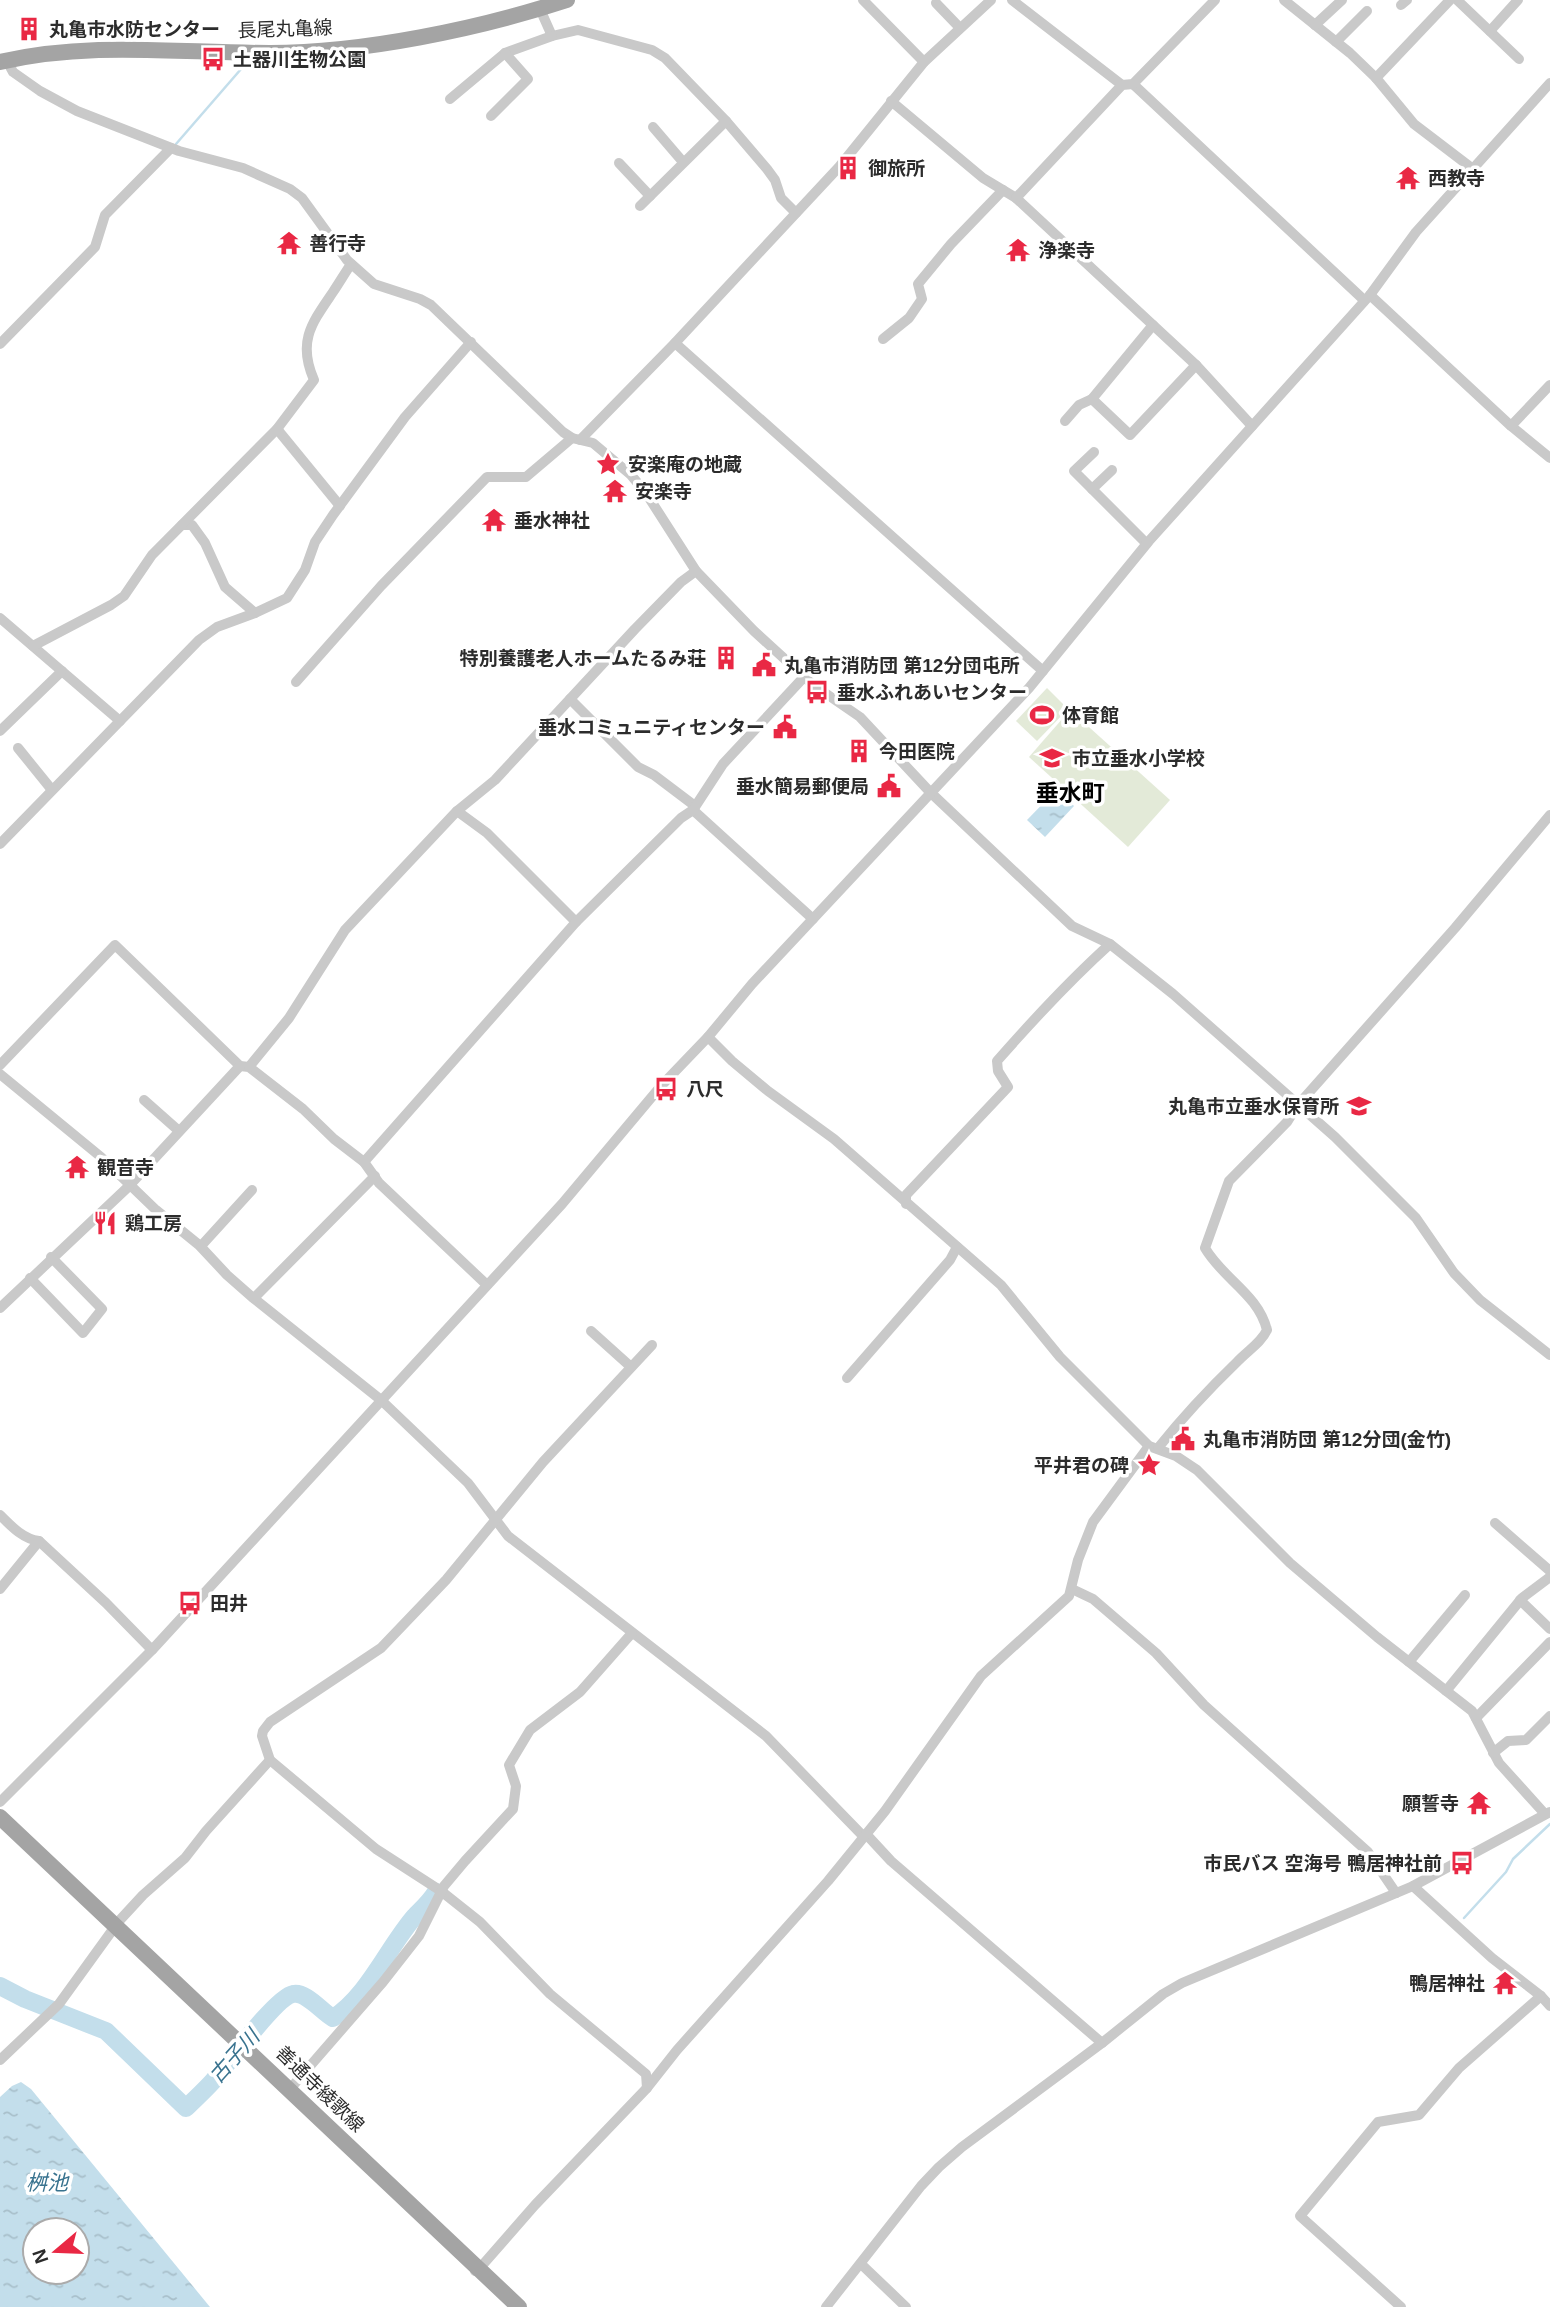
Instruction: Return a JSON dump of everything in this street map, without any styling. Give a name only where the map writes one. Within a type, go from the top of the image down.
[{"type":"main road","name":"長尾丸亀線","points":[[4,62],[74,51],[143,49],[273,53],[355,47],[443,32],[540,9],[566,0]]},
{"type":"main road","name":"善通寺綾歌線","points":[[0,1817],[242,2044],[476,2270],[519,2307]]},
{"type":"street","points":[[863,0],[924,62]]},
{"type":"street","points":[[296,682],[381,586],[487,477],[526,477],[576,439],[675,343],[839,167],[924,62],[991,0]]},
{"type":"street","points":[[1012,0],[1128,84],[1550,458]]},
{"type":"street","points":[[1016,198],[1215,0]]},
{"type":"street","points":[[1284,0],[1377,78],[1413,124],[1473,169]]},
{"type":"street","points":[[1315,25],[1342,0]]},
{"type":"street","points":[[1377,78],[1450,0]]},
{"type":"street","points":[[1457,0],[1520,59]]},
{"type":"street","points":[[1490,31],[1518,0]]},
{"type":"street","points":[[936,3],[960,28]]},
{"type":"street","points":[[540,9],[552,36]]},
{"type":"street","points":[[1336,41],[1367,12]]},
{"type":"street","points":[[450,99],[505,53],[552,36],[578,30],[652,50],[674,65],[726,121],[767,169],[775,180],[781,198],[796,214]]},
{"type":"street","points":[[491,116],[528,79],[505,53]]},
{"type":"street","points":[[4,62],[13,72],[40,91],[77,111],[171,148],[243,168],[290,189],[302,198],[351,264],[374,284],[431,305],[555,425],[576,439],[593,443],[631,475],[646,493],[696,571],[754,631],[804,677],[860,718],[930,793],[1072,926],[1110,944],[1173,994],[1335,1137],[1409,1210],[1454,1273],[1480,1300],[1550,1355]]},
{"type":"street","points":[[0,1802],[152,1650],[569,1196],[661,1086],[708,1037],[752,984],[1043,671],[1146,543],[1367,298],[1416,232],[1550,83]]},
{"type":"street","points":[[891,101],[983,178],[1016,198],[1196,365],[1252,426]]},
{"type":"street","points":[[640,206],[726,121]]},
{"type":"street","points":[[653,127],[683,162]]},
{"type":"street","points":[[0,344],[95,247],[105,215],[171,148]]},
{"type":"street","points":[[619,163],[650,196]]},
{"type":"street","points":[[883,339],[909,318],[922,299],[918,284],[951,244],[1003,190]]},
{"type":"street","points":[[33,646],[111,606],[124,596],[152,555],[278,429],[314,380],[306,351],[308,332],[315,317],[351,264]]},
{"type":"street","points":[[1065,421],[1079,405],[1092,399],[1153,325]]},
{"type":"street","points":[[0,844],[199,640],[217,627],[287,598],[305,570],[315,542],[340,506],[405,417],[471,342]]},
{"type":"street","points":[[675,343],[1043,671]]},
{"type":"street","points":[[1092,399],[1130,435],[1196,365]]},
{"type":"street","points":[[1511,426],[1549,387]]},
{"type":"street","points":[[278,429],[340,506]]},
{"type":"street","points":[[1094,452],[1074,471],[1146,543]]},
{"type":"street","points":[[1092,489],[1112,470]]},
{"type":"street","points":[[182,525],[192,525],[205,544],[225,587],[255,613]]},
{"type":"street","points":[[0,1308],[130,1184],[179,1131],[245,1067],[289,1018],[345,930],[457,811],[495,780],[635,629],[681,582],[696,571]]},
{"type":"street","points":[[0,618],[120,721]]},
{"type":"street","points":[[0,731],[62,671]]},
{"type":"street","points":[[364,1162],[576,922],[694,808],[723,764],[804,677]]},
{"type":"street","points":[[570,699],[638,767],[654,775],[694,808],[813,919]]},
{"type":"street","points":[[18,748],[52,790]]},
{"type":"street","points":[[457,811],[487,833],[576,922]]},
{"type":"street","points":[[476,2270],[647,2088],[677,2050],[787,1928],[865,1835],[981,1675],[1069,1596],[1078,1560],[1093,1522],[1153,1447],[1263,1339],[1267,1330],[1264,1317],[1255,1303],[1205,1248],[1229,1181],[1287,1122],[1297,1106],[1446,938],[1550,815]]},
{"type":"street","points":[[906,1204],[906,1195],[1008,1087],[998,1071],[997,1061],[1070,980],[1110,944]]},
{"type":"street","points":[[0,1066],[115,946],[245,1067],[303,1110],[364,1162],[379,1182],[487,1284]]},
{"type":"street","points":[[708,1037],[768,1091],[834,1139],[906,1204],[967,1253],[1001,1285],[1060,1357],[1153,1447],[1176,1456],[1197,1470],[1290,1563],[1472,1711],[1493,1753],[1513,1780],[1548,1813],[1413,1886],[1182,1983],[1163,1994],[939,2167],[826,2307]]},
{"type":"street","points":[[0,1074],[101,1157],[156,1210],[201,1246],[227,1275],[381,1400],[468,1483],[508,1536],[766,1736],[891,1861],[1102,2043]]},
{"type":"street","points":[[144,1100],[179,1131]]},
{"type":"street","points":[[254,1298],[375,1176]]},
{"type":"street","points":[[201,1246],[252,1190]]},
{"type":"street","points":[[847,1378],[950,1260],[957,1247]]},
{"type":"street","points":[[30,1278],[83,1333],[102,1309],[51,1257]]},
{"type":"street","points":[[591,1331],[631,1367]]},
{"type":"street","points":[[647,2088],[646,2074],[550,1994],[480,1922],[441,1891],[376,1849],[270,1760],[262,1731],[270,1722],[381,1648],[446,1580],[543,1462],[652,1345]]},
{"type":"street","points":[[0,1515],[31,1540],[39,1541],[152,1650]]},
{"type":"street","points":[[1494,1523],[1550,1571]]},
{"type":"street","points":[[0,1589],[39,1541]]},
{"type":"street","points":[[1446,1691],[1520,1600],[1550,1577]]},
{"type":"street","points":[[1072,1589],[1093,1599],[1156,1653],[1204,1705],[1368,1852],[1396,1893]]},
{"type":"street","points":[[1409,1662],[1465,1595]]},
{"type":"street","points":[[1520,1600],[1550,1629]]},
{"type":"street","points":[[290,2090],[419,1936],[441,1891],[513,1810],[516,1786],[509,1765],[530,1730],[580,1692],[632,1633]]},
{"type":"street","points":[[1476,1718],[1550,1642]]},
{"type":"street","points":[[1493,1753],[1508,1741],[1526,1740],[1550,1716]]},
{"type":"street","points":[[0,2060],[59,2004],[115,1926],[143,1895],[186,1858],[206,1831],[270,1760]]},
{"type":"street","points":[[1413,1886],[1492,1958],[1550,2006]]},
{"type":"street","points":[[1401,2307],[1300,2216],[1378,2122],[1419,2115],[1459,2068],[1541,1996]]},
{"type":"street","points":[[861,2263],[906,2307]]},
{"type":"green space","name":"体育館","points":[[1047,688],[1068,709],[1037,741],[1016,721]]},
{"type":"green space","points":[[1070,710],[1170,800],[1128,847],[1029,757]]},
{"type":"water","points":[[1057,789],[1074,806],[1045,837],[1027,820]]},
{"type":"water","name":"桝池","points":[[21,2082],[31,2089],[210,2307],[0,2307],[0,2097]]},
{"type":"waterway","points":[[176,144],[248,61]]},
{"type":"waterway","points":[[1464,1918],[1506,1872],[1513,1859],[1550,1824]]},
{"type":"waterway","name":"古子川","points":[[0,1986],[25,1999],[106,2031],[186,2108],[285,1998],[293,1994],[303,1996],[333,2018],[345,2009],[367,1984],[405,1928],[436,1892]]},
{"type":"place","name":"丸亀市水防センター","points":[[29,29]]},
{"type":"place","name":"土器川生物公園","points":[[213,59]]},
{"type":"place","name":"御旅所","points":[[848,168]]},
{"type":"place","name":"西教寺","points":[[1408,178]]},
{"type":"place","name":"善行寺","points":[[289,243]]},
{"type":"place","name":"浄楽寺","points":[[1018,250]]},
{"type":"place","name":"安楽庵の地蔵","points":[[608,464]]},
{"type":"place","name":"安楽寺","points":[[615,491]]},
{"type":"place","name":"垂水神社","points":[[494,520]]},
{"type":"place","name":"特別養護老人ホームたるみ荘","points":[[726,658]]},
{"type":"place","name":"丸亀市消防団 第12分団屯所","points":[[764,665]]},
{"type":"place","name":"垂水ふれあいセンター","points":[[817,692]]},
{"type":"place","name":"体育館","points":[[1042,715]]},
{"type":"place","name":"垂水コミュニティセンター","points":[[785,727]]},
{"type":"place","name":"今田医院","points":[[859,751]]},
{"type":"place","name":"市立垂水小学校","points":[[1052,758]]},
{"type":"place","name":"垂水簡易郵便局","points":[[889,786]]},
{"type":"place","name":"八尺","points":[[666,1089]]},
{"type":"place","name":"丸亀市立垂水保育所","points":[[1359,1106]]},
{"type":"place","name":"観音寺","points":[[77,1167]]},
{"type":"place","name":"鶏工房","points":[[105,1223]]},
{"type":"place","name":"丸亀市消防団 第12分団(金竹)","points":[[1183,1439]]},
{"type":"place","name":"平井君の碑","points":[[1149,1465]]},
{"type":"place","name":"田井","points":[[190,1603]]},
{"type":"place","name":"願誓寺","points":[[1479,1803]]},
{"type":"place","name":"市民バス 空海号 鴨居神社前","points":[[1462,1863]]},
{"type":"place","name":"鴨居神社","points":[[1505,1983]]},
{"type":"district","name":"垂水町","points":[[1070,793]]}]
